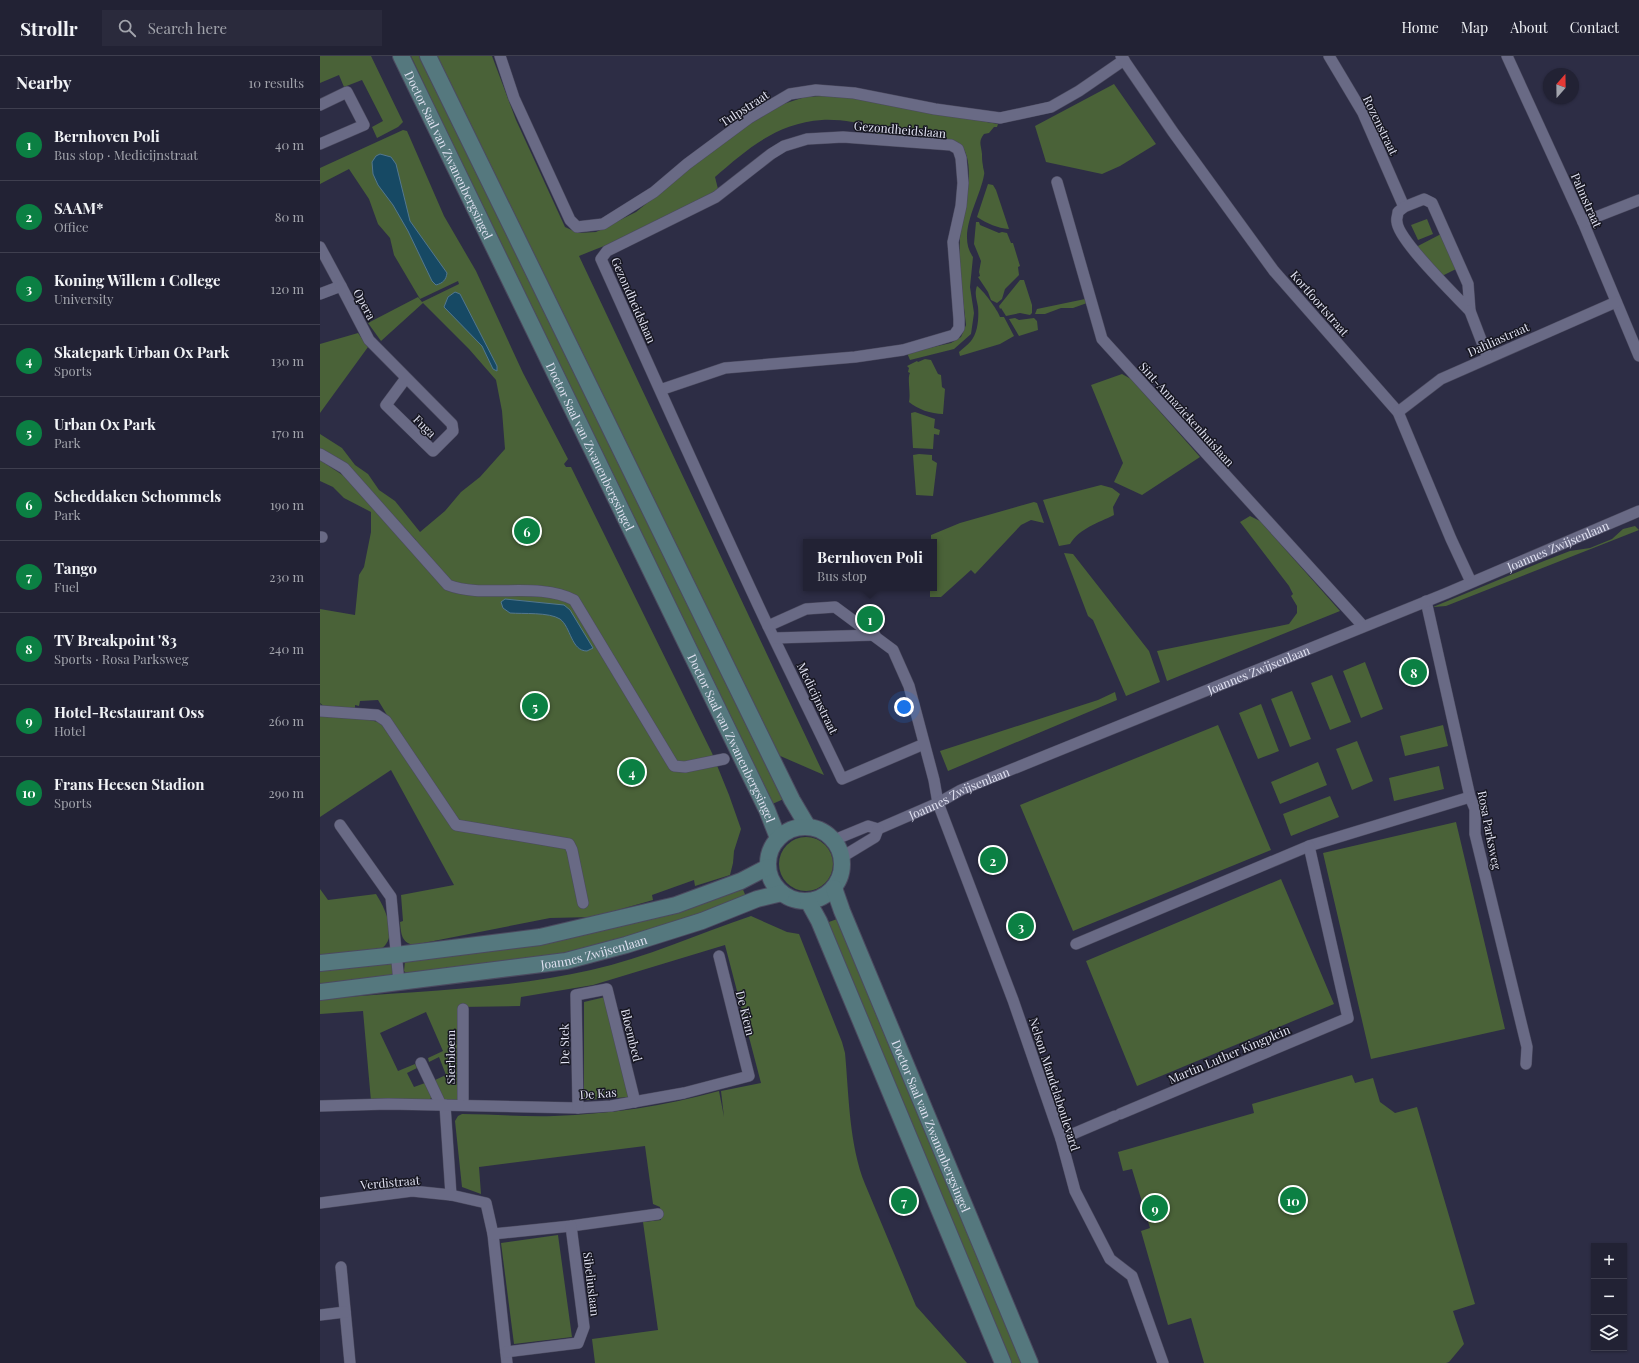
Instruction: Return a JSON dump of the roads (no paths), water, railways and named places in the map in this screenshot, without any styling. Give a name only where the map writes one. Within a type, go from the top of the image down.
[{"type":"main road","name":"Doctor Saal van Zwanenbergsingel","points":[[401,56],[770,815],[778,838]]},
{"type":"main road","name":"Doctor Saal van Zwanenbergsingel","points":[[428,56],[792,800],[808,827]]},
{"type":"main road","points":[[808,827],[822,831],[834,840],[842,857],[842,873],[834,888],[818,899],[808,902],[794,900],[782,893],[772,881],[768,867],[770,851],[778,838],[792,829],[808,827]]},
{"type":"main road","points":[[320,963],[540,937],[676,905],[741,881],[768,867]]},
{"type":"main road","name":"Doctor Saal van Zwanenbergsingel","points":[[834,888],[842,911],[1030,1363]]},
{"type":"main road","name":"Joannes Zwijsenlaan","points":[[320,992],[566,961],[626,945],[702,921],[757,900],[782,893]]},
{"type":"main road","name":"Doctor Saal van Zwanenbergsingel","points":[[808,902],[822,928],[1003,1363]]},
{"type":"street","name":"Tulpstraat","points":[[500,56],[514,98],[570,220],[577,227],[603,224],[654,192],[687,164],[749,118],[790,94],[816,90],[854,93],[935,109],[1000,118],[1051,107],[1080,91],[1122,58]]},
{"type":"street","name":"Rozenstraat","points":[[1329,56],[1363,113],[1404,207]]},
{"type":"street","name":"Palmstraat","points":[[1507,56],[1583,222],[1639,356]]},
{"type":"street","name":"Kortfoortstraat","points":[[1122,58],[1223,202],[1274,271],[1398,412],[1451,539],[1471,582]]},
{"type":"street","points":[[320,105],[347,92],[364,124],[320,144]]},
{"type":"street","name":"Gezondheidslaan","points":[[660,390],[725,368],[855,357],[903,350],[954,335],[959,328],[959,319],[953,242],[961,206],[963,183],[961,158],[958,149],[951,145],[843,137],[807,139],[784,146],[771,154],[716,198],[607,251],[601,259],[660,390],[768,626],[775,638]]},
{"type":"street","name":"Sint-Annaziekenhuislaan","points":[[1057,182],[1102,339],[1363,626]]},
{"type":"street","points":[[1470,311],[1400,232],[1397,222],[1398,212],[1404,207],[1424,199],[1432,204],[1468,284],[1470,311],[1488,358]]},
{"type":"street","points":[[1583,222],[1639,200]]},
{"type":"street","name":"Opera","points":[[320,246],[366,334]]},
{"type":"street","name":"Opera","points":[[320,294],[341,286]]},
{"type":"street","name":"Dahliastraat","points":[[1398,412],[1441,379],[1616,302]]},
{"type":"street","name":"Fuga","points":[[366,334],[369,340],[452,424],[453,431],[432,452],[386,405],[406,378]]},
{"type":"street","points":[[320,454],[344,468],[448,585],[467,589],[533,591],[568,597],[574,600],[674,766],[685,767],[724,759]]},
{"type":"street","name":"Joannes Zwijsenlaan","points":[[834,840],[868,826],[878,829],[938,803],[961,790],[1426,601],[1639,511]]},
{"type":"street","name":"Rosa Parksweg","points":[[1426,601],[1470,797],[1475,809],[1475,834],[1527,1047],[1526,1064]]},
{"type":"street","points":[[768,626],[806,609],[835,607],[875,635],[893,650],[906,679],[938,803]]},
{"type":"street","points":[[775,638],[875,635]]},
{"type":"street","name":"Medicijnstraat","points":[[775,638],[842,779],[924,744]]},
{"type":"street","points":[[320,711],[378,715],[386,721],[456,825],[570,844],[583,903]]},
{"type":"street","points":[[1076,944],[1309,846],[1470,797]]},
{"type":"street","name":"Nelson Mandelaboulevard","points":[[938,803],[1013,1000],[1061,1139],[1075,1191],[1110,1259],[1132,1276],[1163,1363]]},
{"type":"street","points":[[340,825],[391,897],[399,983]]},
{"type":"street","name":"Joannes Zwijsenlaan","points":[[842,857],[875,837],[878,829]]},
{"type":"street","name":"Martin Luther Kingplein","points":[[1061,1139],[1348,1018],[1309,846]]},
{"type":"street","name":"De Kiem","points":[[718,956],[749,1076]]},
{"type":"street","name":"Bloembed","points":[[592,992],[607,989],[635,1102]]},
{"type":"street","name":"De Stek","points":[[578,1108],[576,996],[592,992]]},
{"type":"street","name":"Sierbloem","points":[[463,1009],[463,1105]]},
{"type":"street","points":[[421,1063],[443,1105],[452,1194]]},
{"type":"street","name":"De Kas","points":[[320,1106],[388,1104],[578,1108],[635,1102],[684,1093],[749,1076]]},
{"type":"street","name":"Verdistraat","points":[[320,1202],[412,1192],[452,1194],[486,1203]]},
{"type":"street","name":"Sibeliuslaan","points":[[486,1203],[493,1234],[506,1358],[578,1343],[584,1327],[571,1226]]},
{"type":"street","points":[[493,1234],[571,1226],[658,1214]]},
{"type":"street","points":[[341,1267],[350,1363]]},
{"type":"street","points":[[320,1315],[345,1312]]},
{"type":"water","points":[[380,154],[391,157],[396,164],[410,221],[447,273],[446,278],[441,283],[436,285],[432,281],[408,231],[393,205],[378,185],[373,174],[372,162],[376,156]]},
{"type":"water","points":[[455,292],[460,294],[497,366],[497,371],[493,369],[482,346],[444,307],[448,297]]},
{"type":"water","points":[[505,599],[564,605],[570,610],[593,648],[587,651],[578,647],[574,643],[567,627],[560,619],[543,614],[510,613],[503,608],[501,602]]},
{"type":"place","name":"Scheddaken Schommels","points":[[527,531]]},
{"type":"place","name":"Bernhoven Poli","points":[[870,619]]},
{"type":"place","name":"TV Breakpoint '83","points":[[1414,672]]},
{"type":"place","name":"Urban Ox Park","points":[[535,706]]},
{"type":"place","name":"Skatepark Urban Ox Park","points":[[632,772]]},
{"type":"place","name":"SAAM*","points":[[993,860]]},
{"type":"place","name":"Koning Willem 1 College","points":[[1021,926]]},
{"type":"place","name":"Frans Heesen Stadion","points":[[1293,1200]]},
{"type":"place","name":"Tango","points":[[904,1201]]},
{"type":"place","name":"Hotel-Restaurant Oss","points":[[1155,1208]]}]
